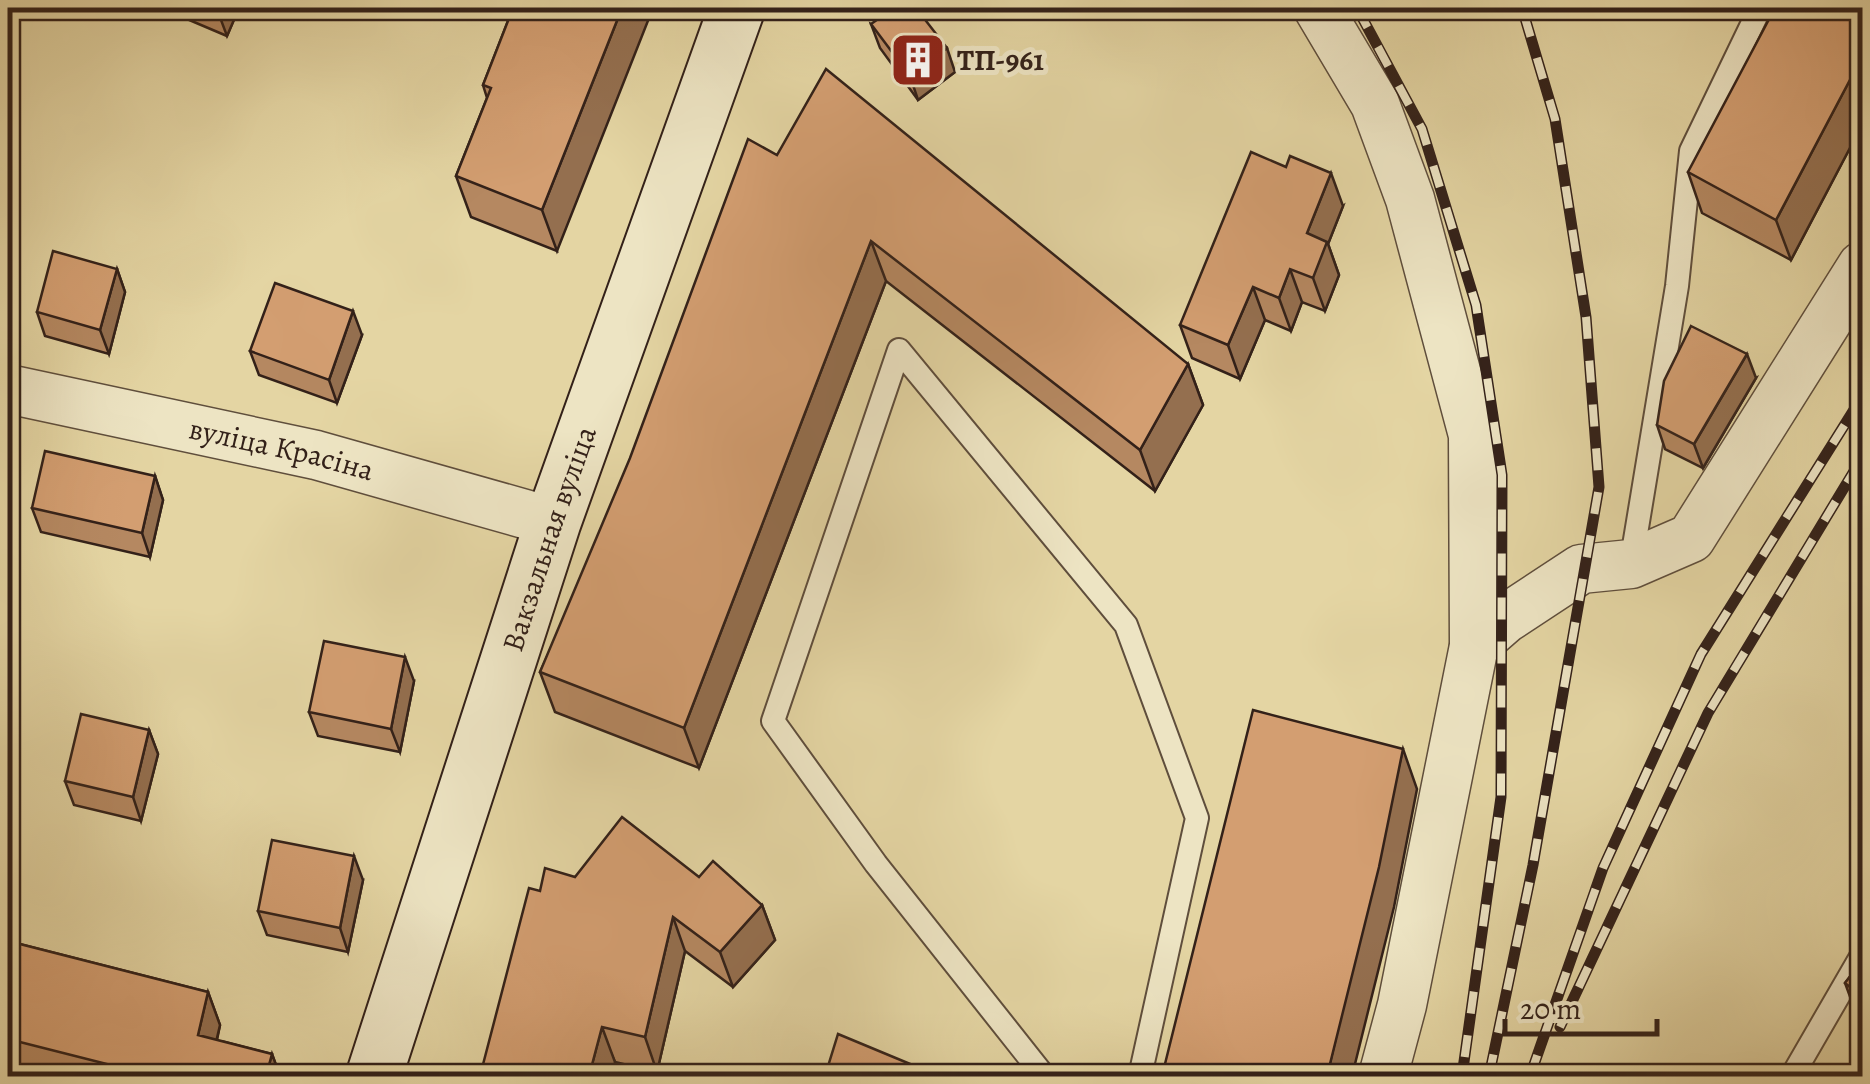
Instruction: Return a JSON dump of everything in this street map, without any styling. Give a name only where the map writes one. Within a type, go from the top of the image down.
[{"type":"main road","name":"Вакзальная вуліца","points":[[374,1076],[553,522],[738,8]]},
{"type":"street","points":[[1318,8],[1375,104],[1410,198],[1473,435],[1474,646],[1402,1005],[1384,1076]]},
{"type":"street","points":[[1474,646],[1505,619],[1581,569],[1631,564],[1691,538],[1862,266]]},
{"type":"street","name":"вуліца Красіна","points":[[8,388],[316,456],[553,522]]},
{"type":"lane","points":[[1631,564],[1677,286],[1691,152],[1760,8]]},
{"type":"lane","points":[[1044,1076],[876,864],[773,721],[899,350],[1126,625],[1197,818],[1140,1076]]},
{"type":"lane","points":[[1792,1076],[1862,956]]},
{"type":"building","points":[[513,8],[622,8],[542,210],[456,176],[491,88],[483,85]]},
{"type":"building","points":[[894,8],[916,8],[947,48],[910,76],[871,24]]},
{"type":"building","points":[[1775,8],[1862,8],[1862,57],[1776,220],[1688,172]]},
{"type":"building","points":[[826,69],[1188,364],[1140,450],[871,241],[684,728],[540,672],[630,458],[748,139],[777,155]]},
{"type":"building","points":[[1251,152],[1286,167],[1290,156],[1331,173],[1307,233],[1327,242],[1313,278],[1290,269],[1279,298],[1253,287],[1228,345],[1180,325]]},
{"type":"building","points":[[53,251],[117,269],[100,330],[37,312]]},
{"type":"building","points":[[275,283],[353,311],[329,380],[250,351]]},
{"type":"building","points":[[1691,326],[1747,354],[1694,444],[1657,425],[1664,381]]},
{"type":"building","points":[[45,451],[155,476],[142,533],[32,508]]},
{"type":"building","points":[[324,641],[405,657],[391,729],[309,712]]},
{"type":"building","points":[[1253,710],[1403,749],[1379,867],[1327,1076],[1162,1076]]},
{"type":"building","points":[[81,714],[149,730],[133,797],[65,781]]},
{"type":"building","points":[[622,817],[699,877],[713,861],[762,905],[720,952],[673,917],[645,1037],[602,1027],[589,1076],[480,1076],[529,888],[540,891],[545,868],[575,877]]},
{"type":"building","points":[[272,840],[354,856],[340,928],[258,911]]},
{"type":"building","points":[[8,941],[208,992],[198,1035],[272,1054],[266,1076],[154,1076],[8,1039]]},
{"type":"building","points":[[1862,961],[1862,997],[1845,983]]},
{"type":"building","points":[[838,1034],[939,1076],[825,1076]]},
{"type":"railway","points":[[1357,8],[1422,129],[1476,305],[1502,475],[1501,797],[1462,1076]]},
{"type":"railway","points":[[1489,1076],[1533,865],[1599,487],[1586,317],[1555,119],[1522,8]]},
{"type":"railway","points":[[1530,1076],[1603,868],[1701,654],[1862,397]]},
{"type":"railway","points":[[1560,1027],[1708,713],[1862,458]]},
{"type":"place","name":"ТП-961","points":[[918,60]]}]
